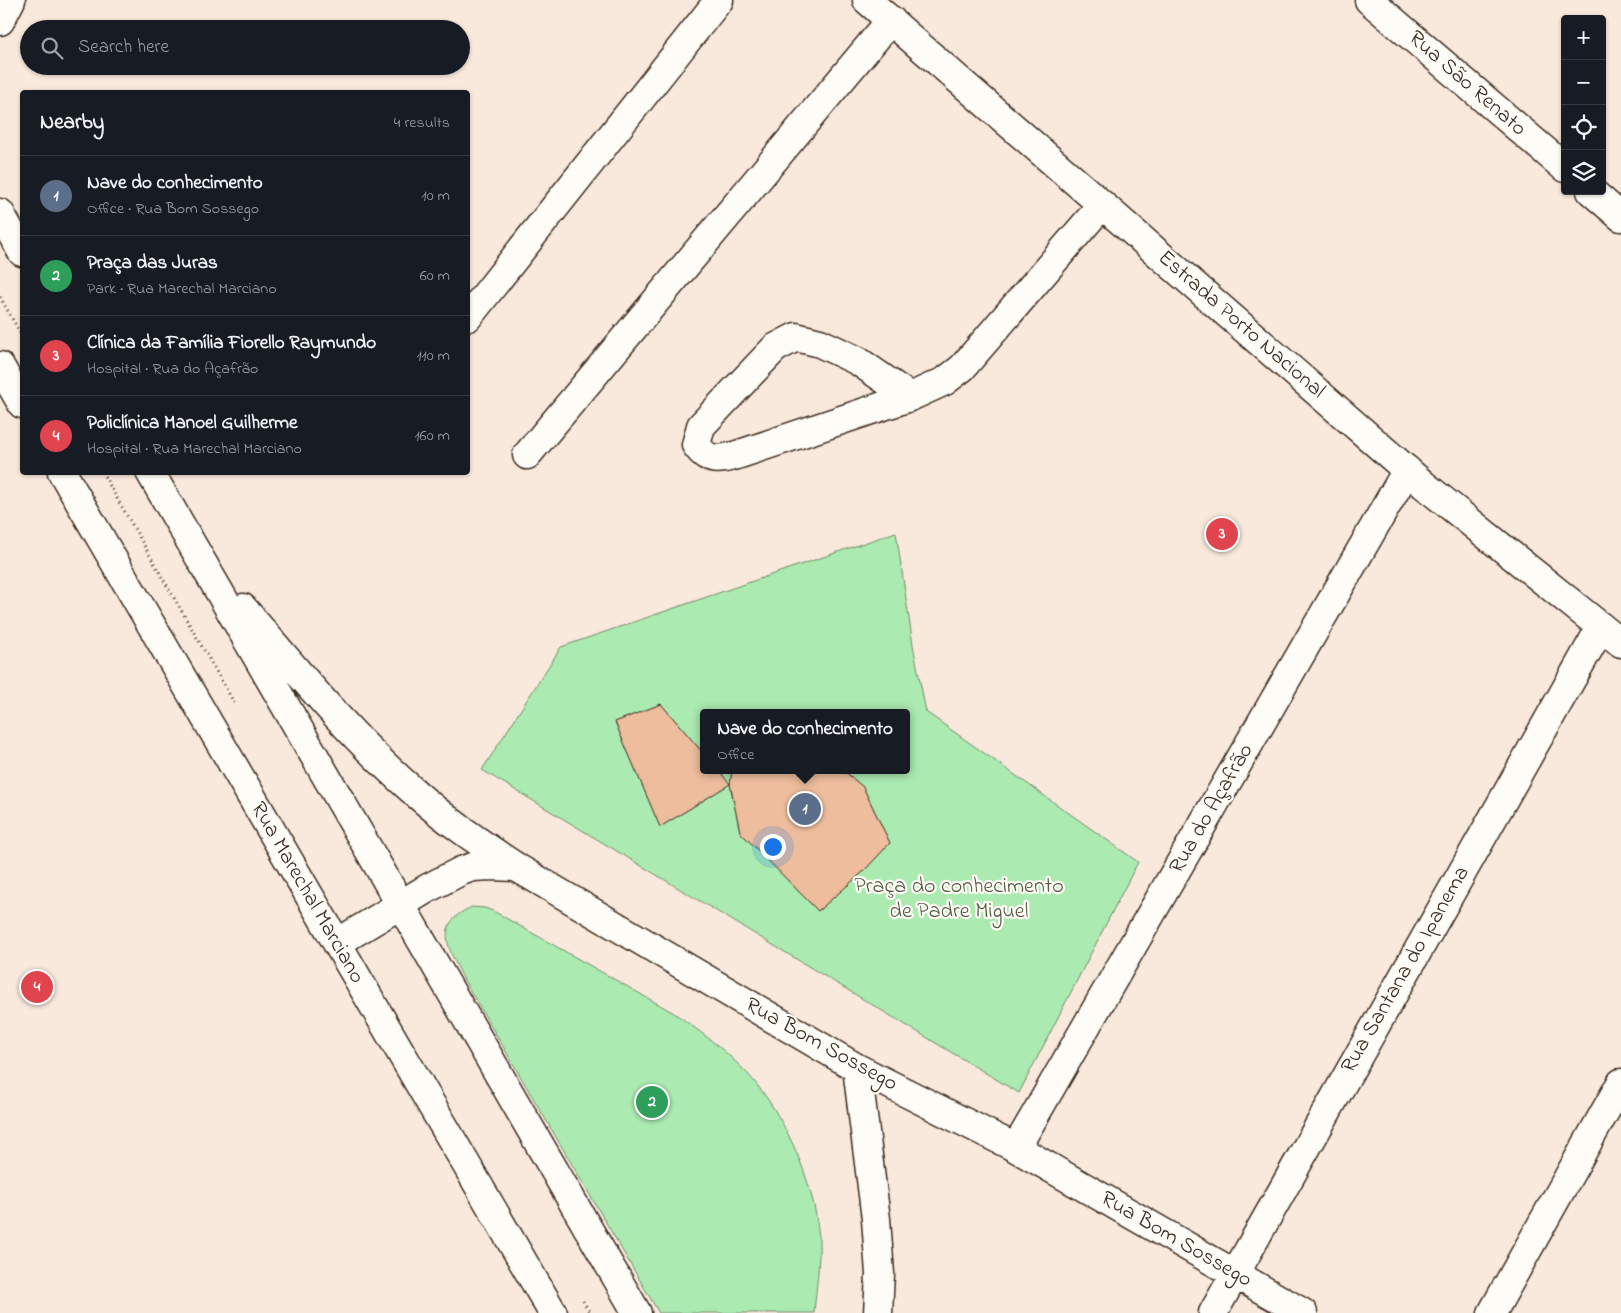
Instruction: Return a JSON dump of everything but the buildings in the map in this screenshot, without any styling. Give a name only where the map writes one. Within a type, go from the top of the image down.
[{"type":"street","points":[[0,20],[11,0]]},
{"type":"street","points":[[470,314],[718,0]]},
{"type":"street","name":"Estrada Porto Nacional","points":[[867,0],[1407,470],[1611,635]]},
{"type":"street","name":"Rua São Renato","points":[[1369,0],[1561,165]]},
{"type":"street","points":[[527,456],[891,20]]},
{"type":"street","points":[[1596,195],[1621,217]]},
{"type":"street","points":[[910,397],[858,361],[820,343],[796,337],[775,348],[701,426],[696,445],[703,454],[718,460],[910,397],[945,381],[962,368],[1102,204]]},
{"type":"street","points":[[0,213],[20,248]]},
{"type":"street","points":[[0,366],[20,401]]},
{"type":"street","name":"Rua do Açafrão","points":[[1016,1148],[1407,470]]},
{"type":"street","name":"Rua Marechal Marciano","points":[[64,475],[553,1313]]},
{"type":"street","points":[[152,475],[637,1313]]},
{"type":"street","points":[[199,556],[319,697],[389,769],[440,813],[516,867]]},
{"type":"street","name":"Rua Santana do Ipanema","points":[[1213,1313],[1234,1274],[1611,635]]},
{"type":"street","name":"Rua Bom Sossego","points":[[336,943],[400,904],[461,871],[473,867],[516,867],[858,1068],[1016,1148],[1303,1313]]},
{"type":"street","points":[[858,1068],[876,1219],[880,1274],[878,1313]]},
{"type":"street","points":[[1492,1313],[1621,1082]]},
{"type":"path","points":[[0,297],[20,332]]},
{"type":"green space","name":"Praça do conhecimento de Padre Miguel","points":[[896,532],[913,645],[926,712],[1138,862],[1019,1093],[482,770],[561,647]]},
{"type":"green space","points":[[472,907],[485,908],[495,912],[674,1013],[724,1052],[755,1082],[782,1123],[794,1146],[811,1194],[819,1240],[814,1313],[659,1313],[464,980],[454,959],[447,939],[448,930],[451,922],[459,914]]},
{"type":"place","name":"Clínica da Família Fiorello Raymundo","points":[[1222,534]]},
{"type":"place","name":"Nave do conhecimento","points":[[805,809]]},
{"type":"place","name":"Policlínica Manoel Guilherme","points":[[37,987]]},
{"type":"place","name":"Praça das Juras","points":[[652,1102]]}]
